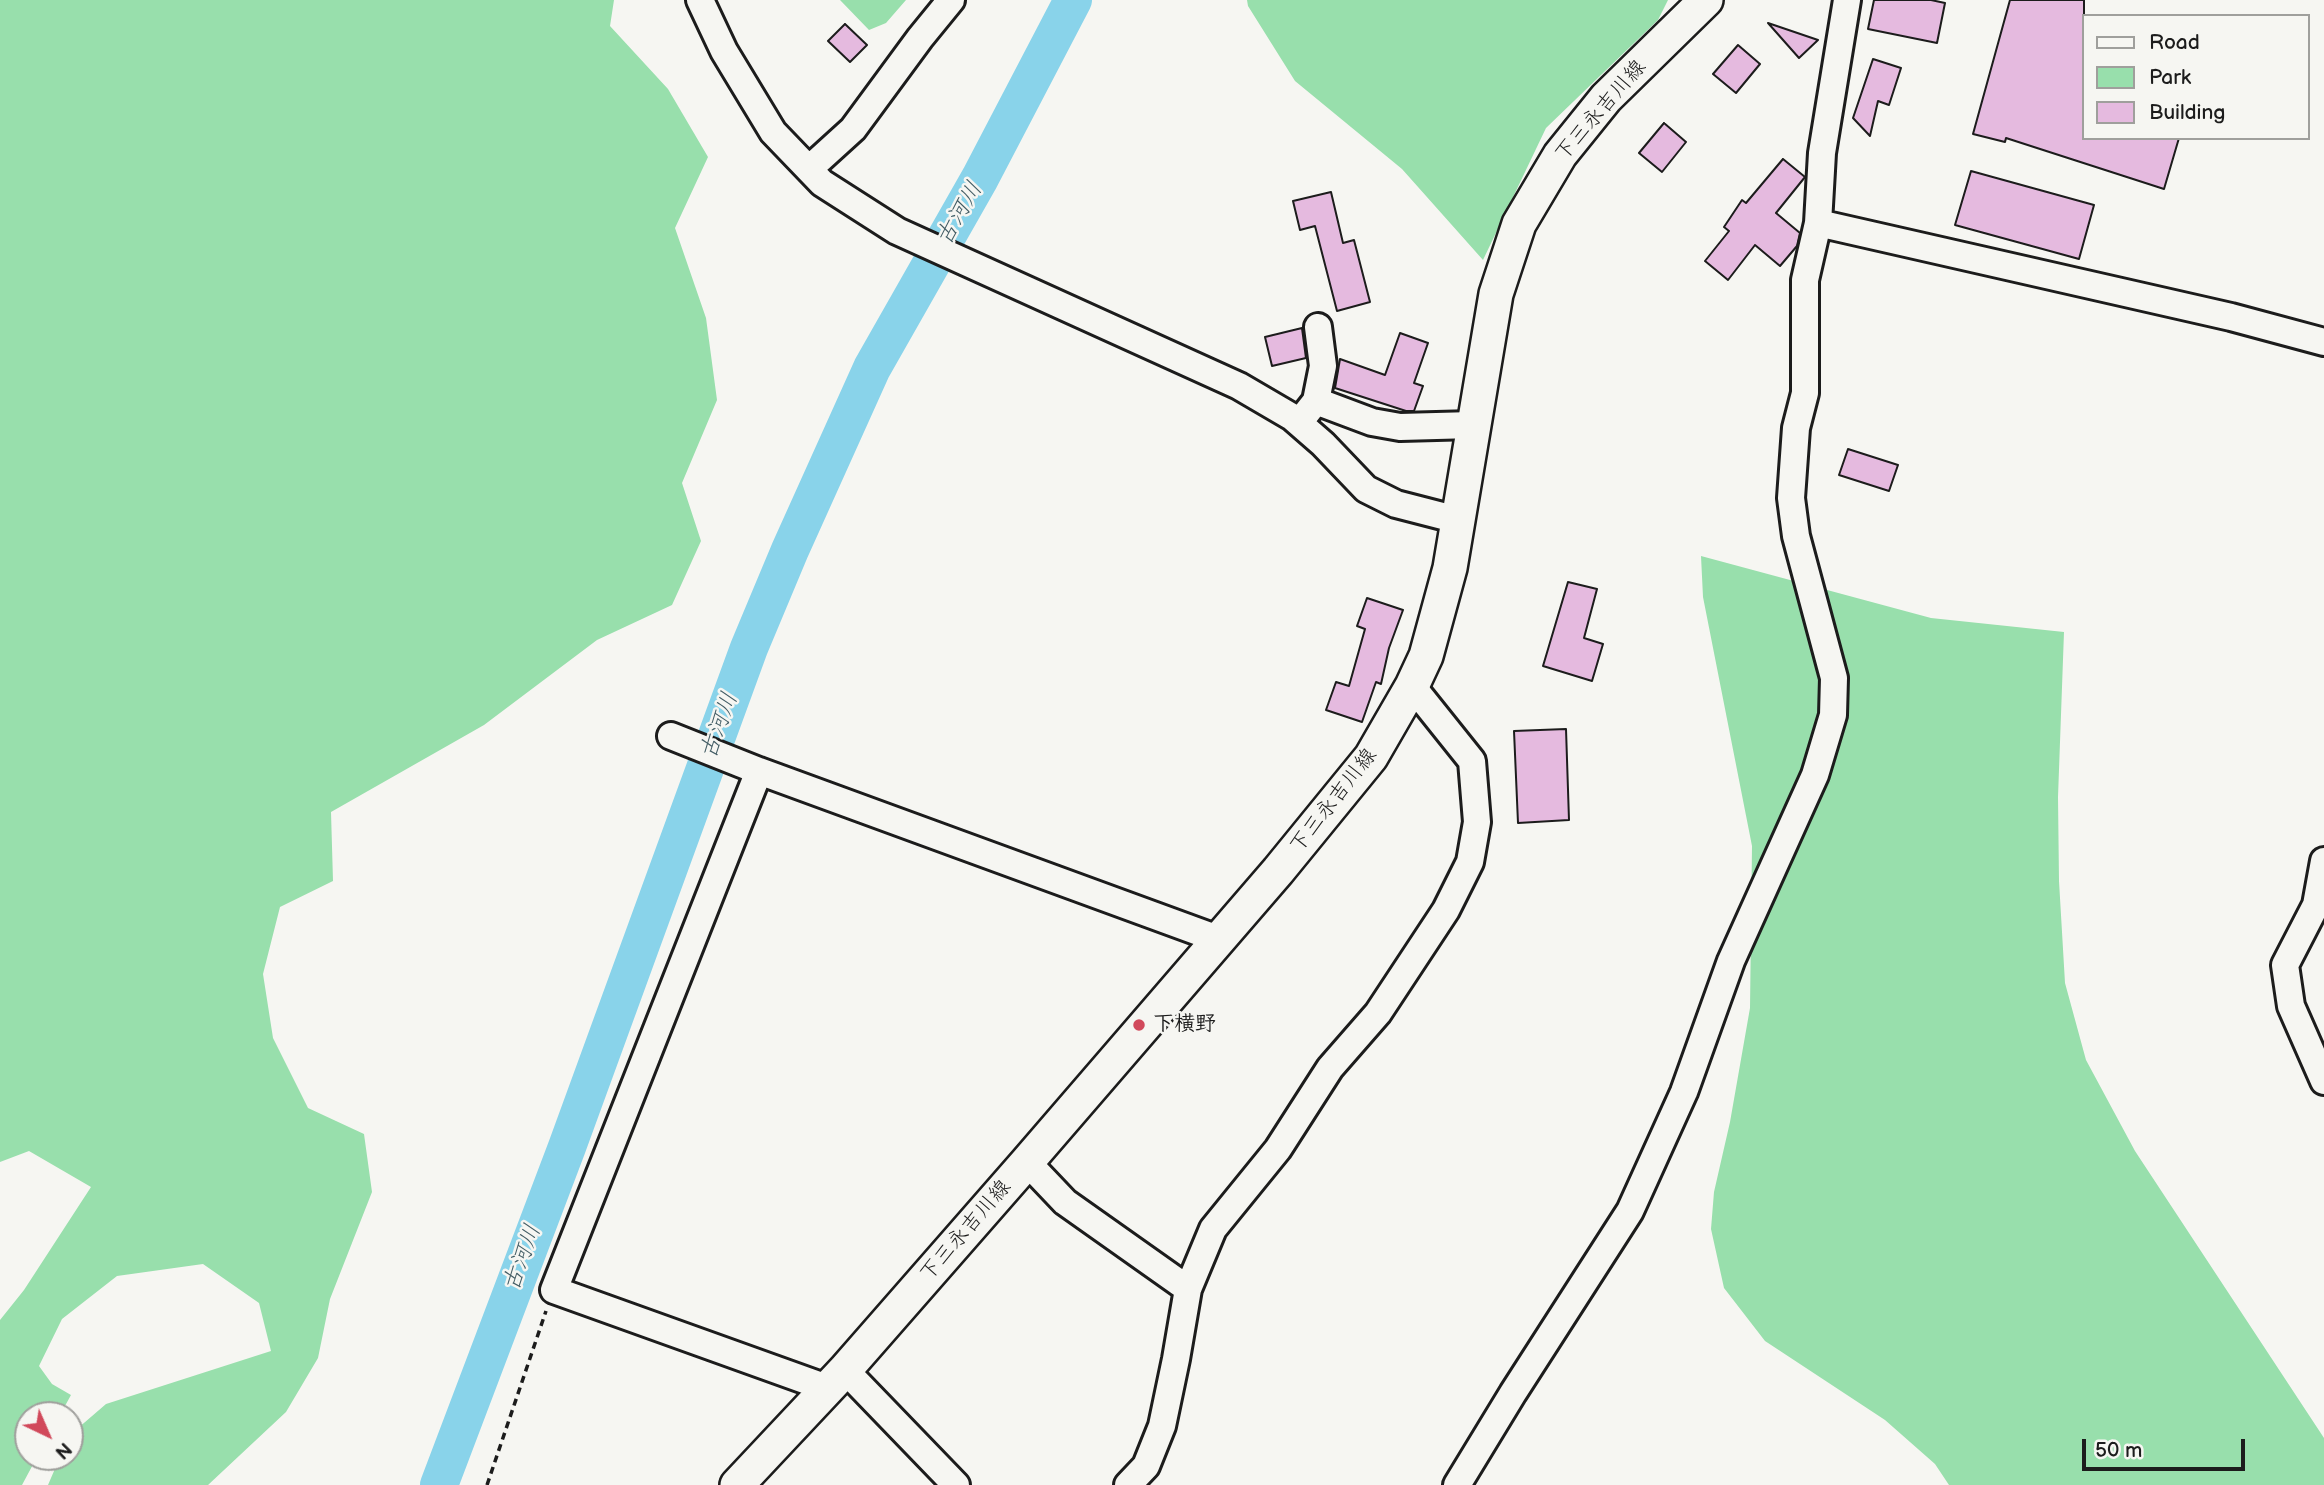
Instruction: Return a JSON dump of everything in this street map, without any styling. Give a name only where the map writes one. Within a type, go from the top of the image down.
[{"type":"main road","name":"下三永吉川線","points":[[737,1485],[836,1379],[1027,1162],[1278,871],[1371,757],[1426,656],[1450,568],[1496,294],[1519,224],[1560,155],[1599,108],[1706,0]]},
{"type":"street","points":[[700,0],[724,51],[773,132],[822,183],[897,231],[1239,386],[1299,423],[1366,489],[1396,504],[1458,520]]},
{"type":"street","points":[[809,169],[853,129],[919,38],[951,0]]},
{"type":"street","points":[[1457,1485],[1630,1212],[1684,1092],[1731,961],[1815,775],[1833,715],[1834,678],[1796,536],[1791,498],[1796,428],[1805,393],[1805,280],[1818,223],[1822,153],[1847,0]]},
{"type":"street","points":[[1818,223],[2217,314],[2324,342]]},
{"type":"street","points":[[1299,423],[1316,401],[1323,366],[1318,327]]},
{"type":"street","points":[[1316,401],[1372,422],[1400,426],[1473,425]]},
{"type":"street","points":[[1128,1485],[1146,1466],[1162,1426],[1177,1359],[1188,1289],[1213,1229],[1278,1149],[1330,1068],[1378,1013],[1446,910],[1470,862],[1477,822],[1472,761],[1412,686]]},
{"type":"street","points":[[671,736],[756,770],[1219,939]]},
{"type":"street","points":[[756,770],[554,1290],[836,1379],[956,1485]]},
{"type":"street","points":[[2324,860],[2316,905],[2285,965],[2291,1006],[2324,1081]]},
{"type":"street","points":[[1027,1162],[1065,1202],[1188,1289]]},
{"type":"path","points":[[487,1485],[554,1290]]},
{"type":"green space","points":[[0,0],[614,0],[610,26],[668,89],[708,157],[675,228],[706,318],[717,400],[682,483],[701,541],[672,605],[597,640],[484,725],[331,812],[333,881],[280,907],[263,974],[273,1038],[308,1108],[364,1134],[372,1192],[330,1299],[318,1358],[286,1412],[208,1485],[48,1485],[54,1471],[84,1471],[84,1423],[106,1404],[271,1351],[259,1303],[203,1264],[117,1276],[62,1319],[39,1366],[52,1384],[71,1395],[68,1401],[14,1401],[14,1471],[30,1471],[22,1485],[0,1485],[0,1320],[24,1290],[91,1187],[29,1151],[0,1162]]},
{"type":"green space","points":[[840,0],[906,0],[886,23],[869,30]]},
{"type":"green space","points":[[1247,0],[1668,0],[1658,20],[1546,128],[1483,260],[1402,169],[1295,81],[1248,6]]},
{"type":"green space","points":[[1701,556],[1931,618],[2064,632],[2058,797],[2059,881],[2065,983],[2086,1060],[2135,1151],[2324,1438],[2324,1485],[1949,1485],[1935,1464],[1885,1420],[1765,1341],[1724,1288],[1711,1229],[1714,1192],[1730,1122],[1750,1008],[1752,846],[1703,597]]},
{"type":"building","points":[[1874,0],[1931,0],[1945,3],[1937,43],[1868,29]]},
{"type":"building","points":[[2010,0],[2084,0],[2082,140],[2178,140],[2164,189],[2006,138],[2005,142],[1973,134]]},
{"type":"building","points":[[1768,23],[1818,40],[1799,58]]},
{"type":"building","points":[[845,24],[867,45],[850,62],[828,41]]},
{"type":"building","points":[[1738,45],[1760,64],[1736,93],[1713,74]]},
{"type":"building","points":[[1873,59],[1901,68],[1889,105],[1878,101],[1870,136],[1853,118]]},
{"type":"building","points":[[1664,123],[1686,142],[1662,172],[1639,153]]},
{"type":"building","points":[[1783,159],[1805,177],[1776,213],[1800,233],[1797,246],[1780,266],[1755,245],[1728,280],[1705,261],[1729,231],[1724,227],[1742,200],[1746,203]]},
{"type":"building","points":[[1971,171],[2094,205],[2079,259],[1955,225]]},
{"type":"building","points":[[1331,192],[1343,243],[1354,240],[1370,302],[1337,311],[1315,226],[1300,230],[1293,201]]},
{"type":"building","points":[[1302,328],[1306,358],[1272,366],[1265,337]]},
{"type":"building","points":[[1400,333],[1428,343],[1414,383],[1423,386],[1414,411],[1406,411],[1335,388],[1340,359],[1385,375]]},
{"type":"building","points":[[1848,449],[1898,465],[1889,491],[1839,475]]},
{"type":"building","points":[[1568,582],[1597,589],[1584,638],[1603,644],[1592,681],[1543,666]]},
{"type":"building","points":[[1367,598],[1403,610],[1389,648],[1381,684],[1376,682],[1362,722],[1326,710],[1336,682],[1349,686],[1365,629],[1357,626]]},
{"type":"building","points":[[1566,729],[1569,820],[1518,823],[1514,731]]},
{"type":"waterway","name":"古河川","points":[[439,1485],[567,1147],[749,648],[790,550],[872,368],[980,178],[1073,0]]},
{"type":"place","name":"下横野","points":[[1139,1025]]}]
